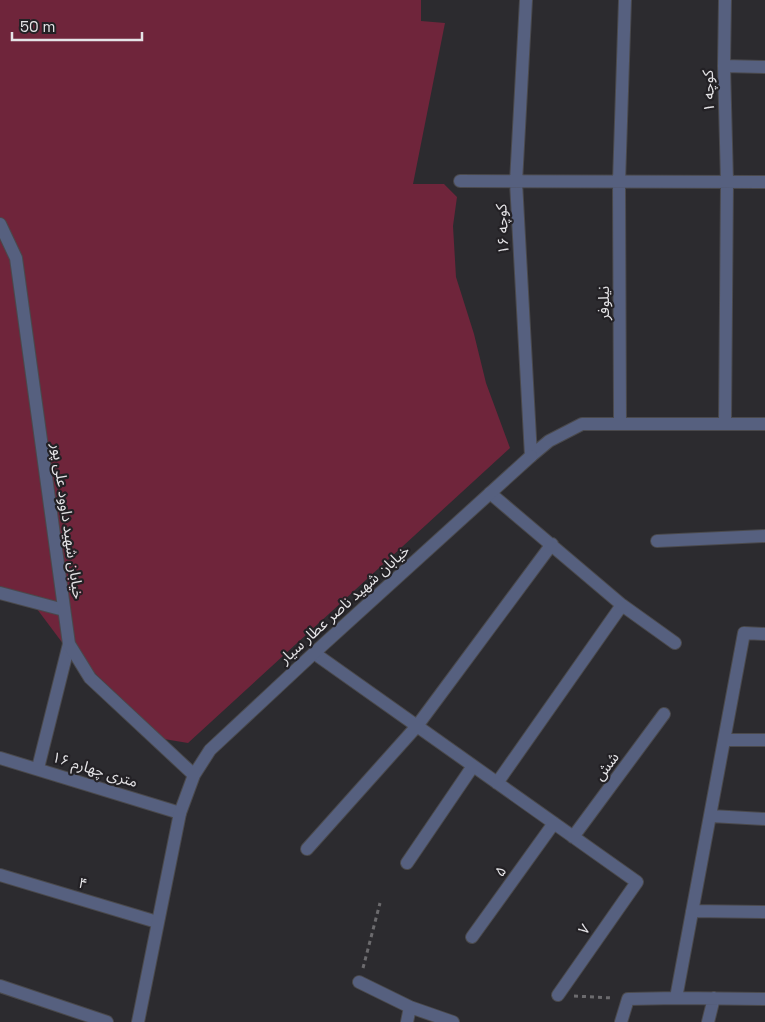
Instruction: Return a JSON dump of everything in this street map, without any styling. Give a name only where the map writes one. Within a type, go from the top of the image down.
[{"type":"street","name":"کوچه ۱۶","points":[[526,0],[516,182],[531,456]]},
{"type":"street","name":"نیلوفر","points":[[620,424],[619,182],[625,0]]},
{"type":"street","name":"کوچه ۱","points":[[725,0],[724,66],[727,182],[725,424]]},
{"type":"street","points":[[724,66],[765,67]]},
{"type":"street","points":[[460,181],[765,182]]},
{"type":"street","name":"خیابان شهید داوود علی پور","points":[[0,224],[16,258],[69,644],[90,678],[194,774]]},
{"type":"street","name":"خیابان شهید ناصر عطار سیار","points":[[138,1022],[180,813],[194,774],[210,750],[314,653],[549,441],[582,424],[765,424]]},
{"type":"street","points":[[490,493],[622,605],[675,643]]},
{"type":"street","points":[[657,541],[765,536]]},
{"type":"street","points":[[306,849],[417,726],[552,544]]},
{"type":"street","points":[[0,593],[64,610]]},
{"type":"street","points":[[497,783],[622,605]]},
{"type":"street","points":[[676,998],[744,633],[765,634]]},
{"type":"street","points":[[38,768],[69,644]]},
{"type":"street","points":[[314,653],[573,837]]},
{"type":"street","name":"شش","points":[[573,837],[664,714]]},
{"type":"street","points":[[725,740],[765,740]]},
{"type":"street","name":"۱۶ متری چهارم","points":[[0,758],[38,768],[180,813]]},
{"type":"street","points":[[407,863],[473,766]]},
{"type":"street","points":[[710,816],[765,819]]},
{"type":"street","name":"۵","points":[[472,937],[554,823]]},
{"type":"street","name":"۷","points":[[558,995],[637,882],[573,837]]},
{"type":"street","name":"۴","points":[[0,875],[157,922]]},
{"type":"street","points":[[692,912],[765,912]]},
{"type":"street","points":[[359,982],[410,1007],[452,1022]]},
{"type":"street","points":[[0,986],[107,1022]]},
{"type":"street","points":[[621,1022],[628,1000],[676,998],[765,999]]},
{"type":"street","points":[[708,1022],[714,998]]},
{"type":"street","points":[[406,1022],[410,1007]]},
{"type":"path","points":[[359,982],[380,903]]},
{"type":"path","points":[[558,995],[628,1000]]},
{"type":"shaded area","points":[[0,0],[421,0],[421,21],[445,23],[413,184],[444,184],[457,197],[453,226],[456,277],[474,334],[486,383],[510,448],[188,743],[164,739],[61,641],[28,597],[0,589]]}]
